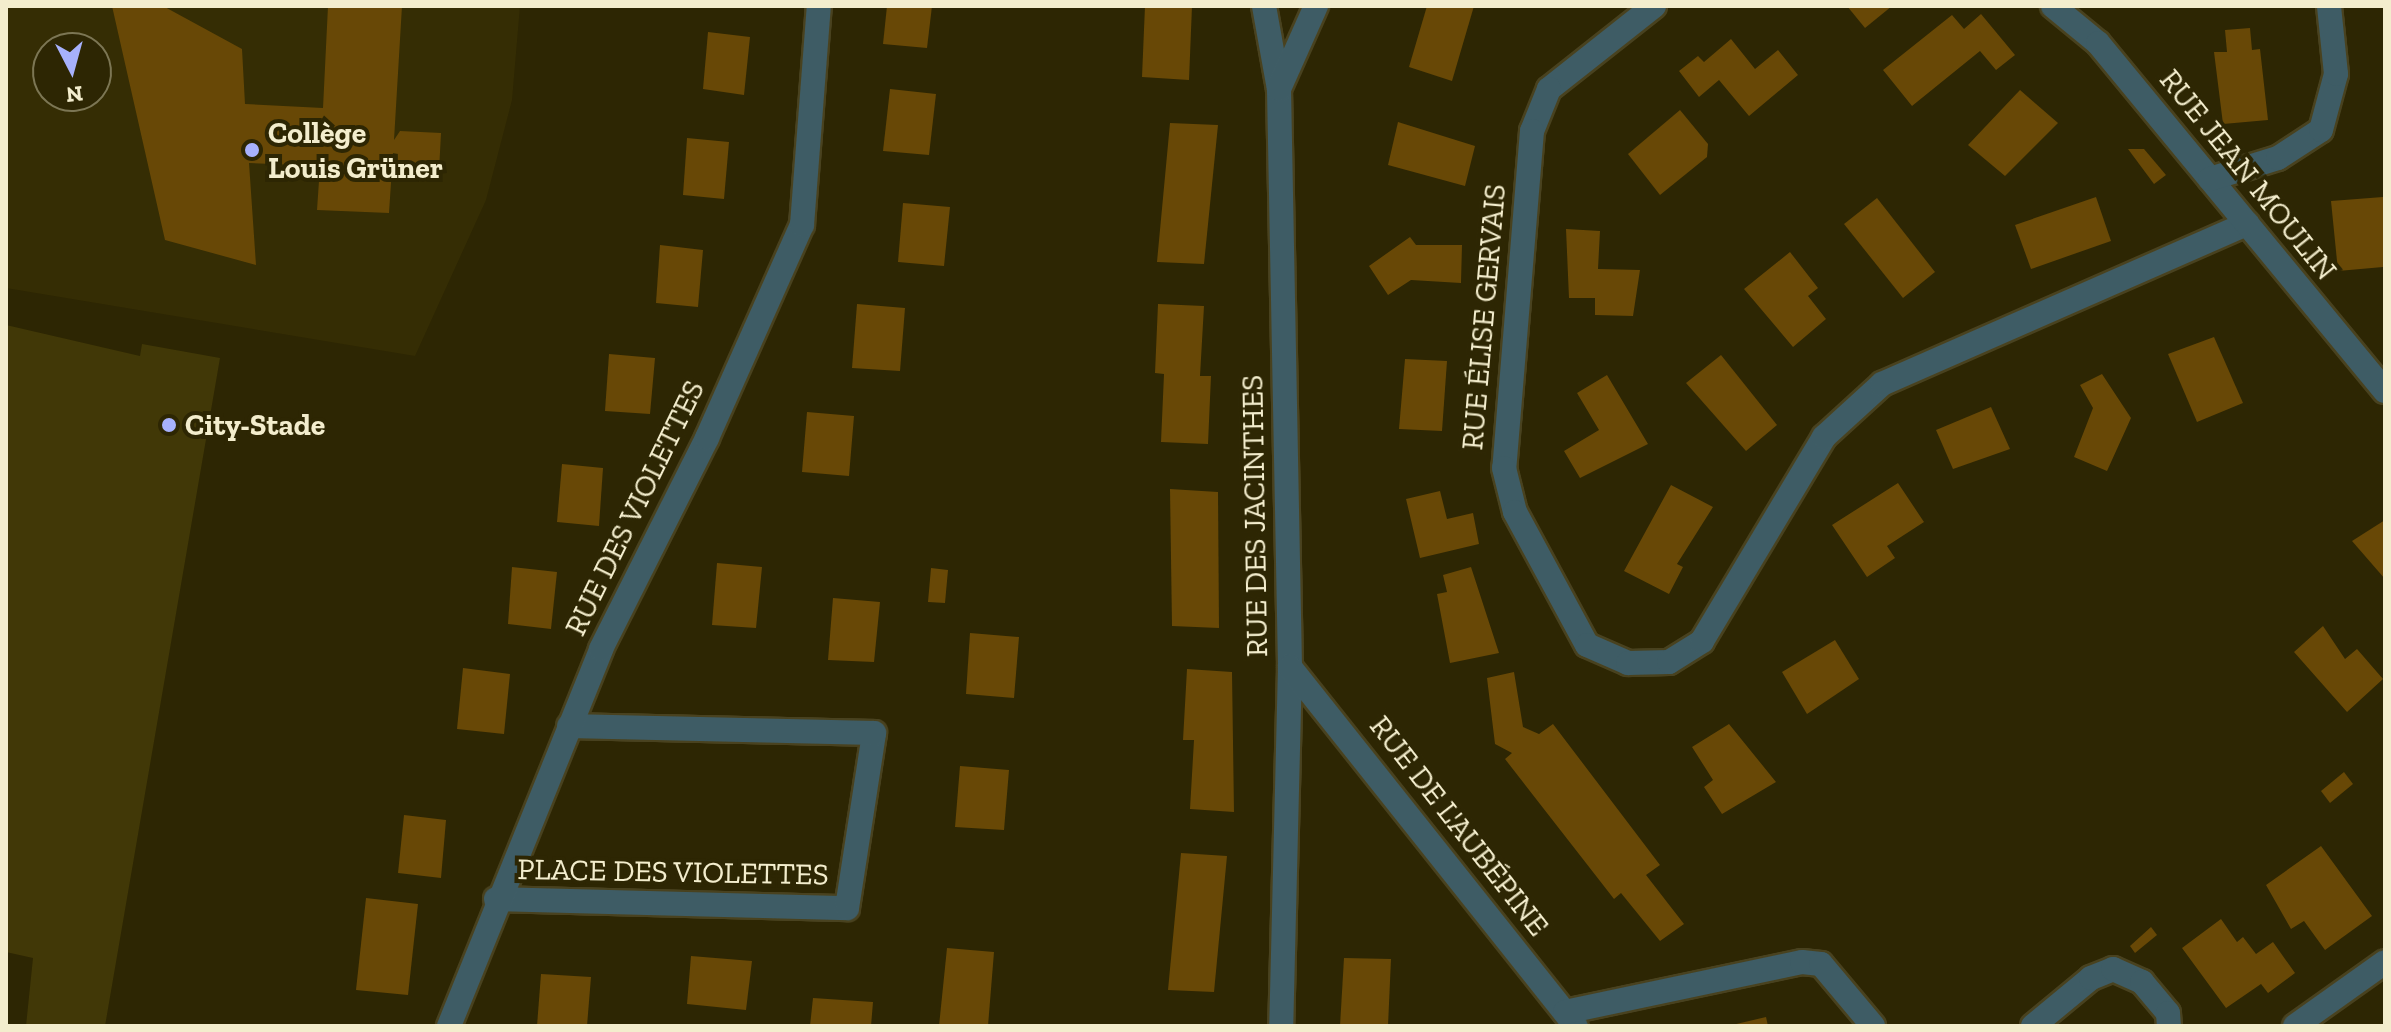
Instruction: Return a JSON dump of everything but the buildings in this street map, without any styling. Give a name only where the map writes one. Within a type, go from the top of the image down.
[{"type":"street","name":"RUE DES VIOLETTES","points":[[449,1026],[496,899],[569,726],[802,225],[819,6]]},
{"type":"street","name":"RUE DES JACINTHES","points":[[1264,6],[1279,89],[1290,667],[1281,1026]]},
{"type":"street","points":[[1279,89],[1316,6]]},
{"type":"street","name":"RUE ÉLISE GERVAIS","points":[[1654,6],[1549,89],[1532,131],[1504,468],[1515,512],[1587,645],[1628,663],[1669,662],[1702,641],[1824,437],[1882,384],[2247,224]]},
{"type":"street","name":"RUE JEAN MOULIN","points":[[2053,6],[2098,43],[2385,391]]},
{"type":"street","points":[[2210,179],[2278,158],[2321,130],[2336,74],[2329,6]]},
{"type":"street","name":"RUE DE L'AUBÉPINE","points":[[1290,667],[1571,1019]]},
{"type":"street","name":"PLACE DES VIOLETTES","points":[[496,899],[847,908],[874,733],[569,726]]},
{"type":"street","points":[[1571,1019],[1802,962],[1821,964],[1873,1026]]},
{"type":"street","points":[[2295,1026],[2385,962]]},
{"type":"street","points":[[2033,1026],[2091,978],[2113,969],[2142,982],[2168,1013],[2169,1026]]},
{"type":"shaded area","name":"Collège Louis Grüner","points":[[6,6],[520,6],[512,100],[486,200],[415,356],[6,288]]},
{"type":"shaded area","points":[[6,325],[140,356],[142,344],[220,358],[105,1026],[26,1026],[33,958],[6,952]]},
{"type":"place","name":"Collège Louis Grüner","points":[[252,150]]},
{"type":"place","name":"City-Stade","points":[[169,425]]}]
